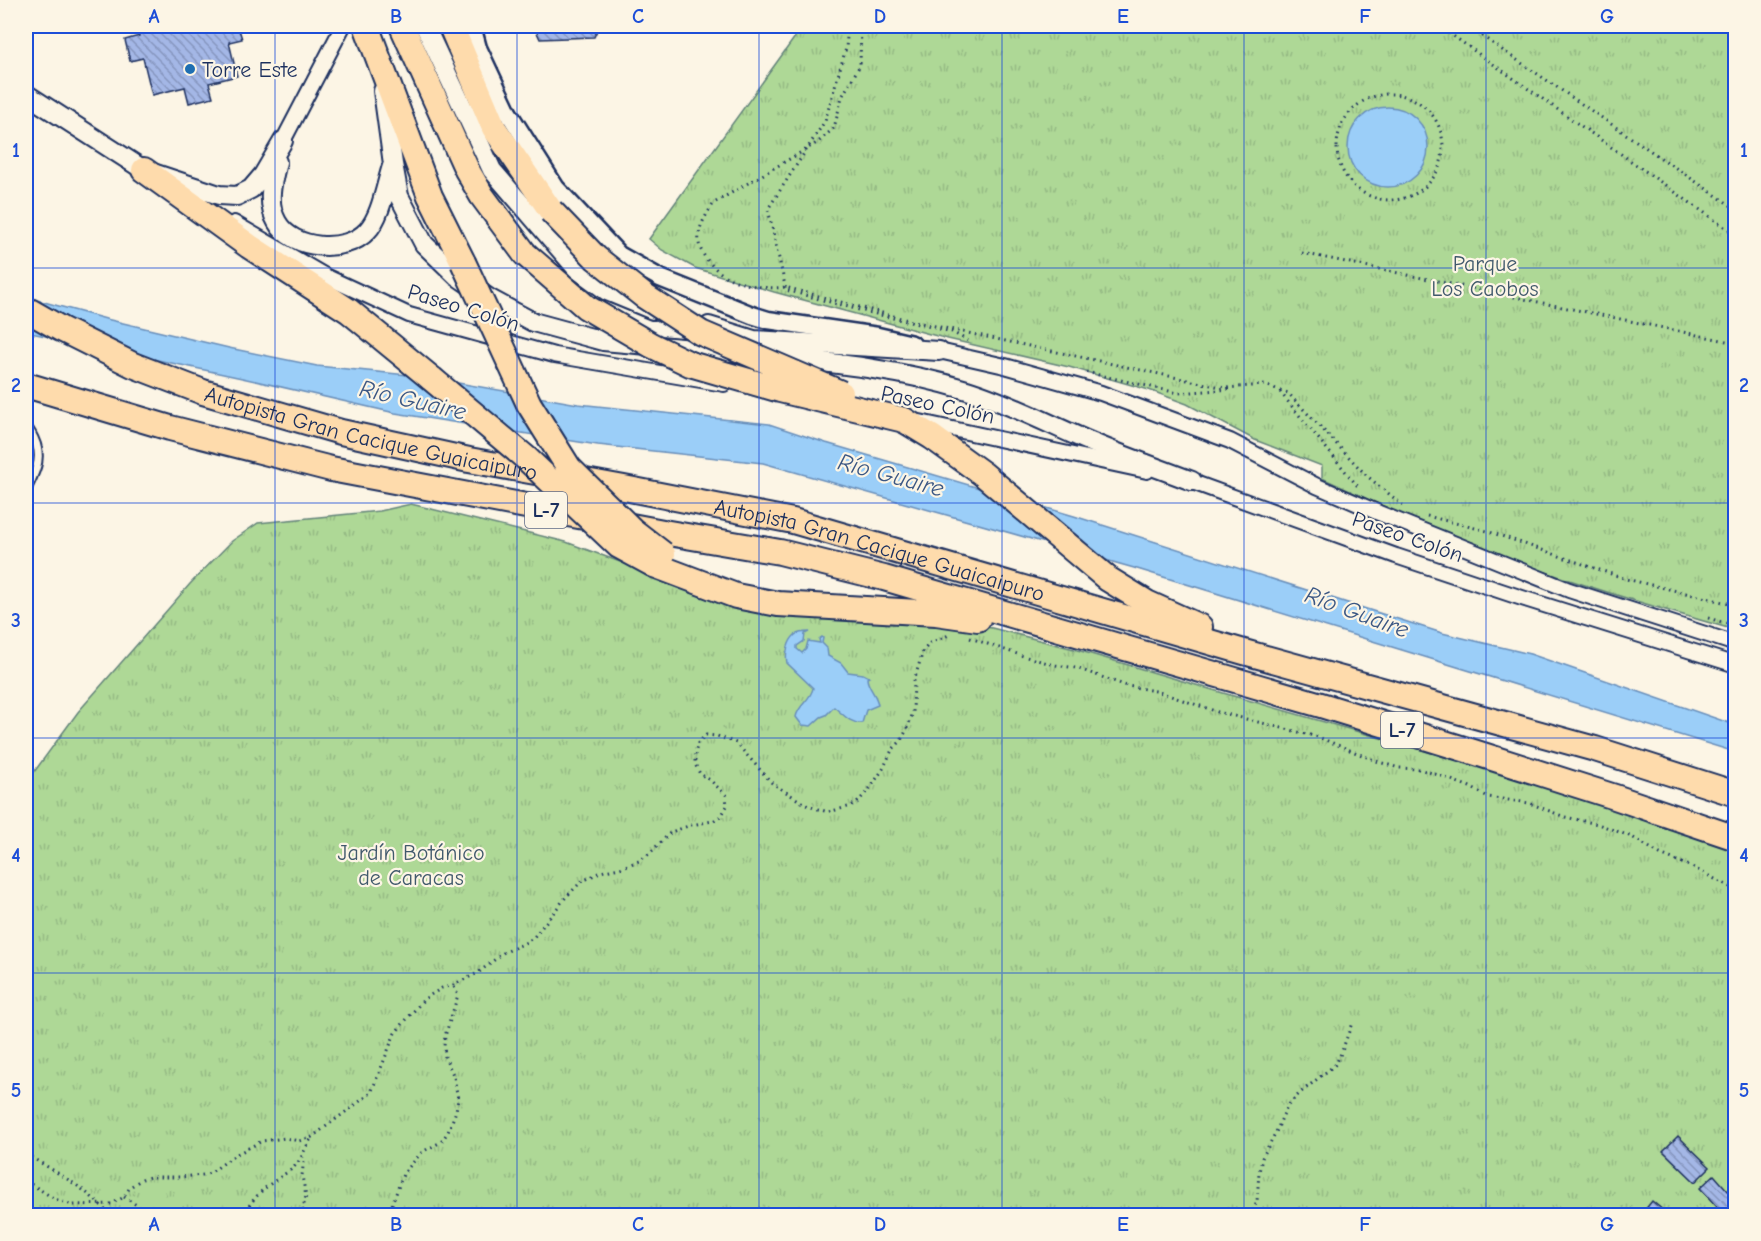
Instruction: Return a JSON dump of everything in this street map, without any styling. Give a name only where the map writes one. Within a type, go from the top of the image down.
[{"type":"highway","points":[[402,26],[467,170],[482,196],[525,254],[586,307],[651,345],[690,364],[780,390],[904,420]]},
{"type":"highway","points":[[451,26],[494,128],[551,212],[596,258],[644,296],[701,333],[904,420],[983,474],[1108,579],[1147,603],[1210,632],[1244,652]]},
{"type":"highway","points":[[367,28],[430,196],[529,404],[569,468],[632,530],[658,560]]},
{"type":"highway","points":[[144,170],[249,246],[349,311],[526,458],[619,546],[658,560],[736,596],[778,604],[936,613],[1066,632]]},
{"type":"highway","name":"Autopista Gran Cacique Guaicaipuro","points":[[26,309],[133,365],[203,392],[341,432],[458,458],[793,521],[1244,652],[1595,749],[1736,794]]},
{"type":"highway","name":"Autopista Gran Cacique Guaicaipuro","points":[[26,385],[170,428],[331,469],[780,552],[884,578],[1321,705],[1615,797],[1736,838]]},
{"type":"highway","points":[[26,401],[113,412]]},
{"type":"main road","points":[[425,26],[492,170],[577,269],[607,291],[648,309],[754,340],[939,351]]},
{"type":"main road","points":[[367,28],[385,99],[399,196],[424,244],[457,276],[490,300],[533,322],[603,341],[834,362],[916,376],[968,390],[1020,409],[1098,444],[1192,481]]},
{"type":"main road","points":[[26,94],[144,170],[219,195],[237,196],[251,189],[263,175],[283,141]]},
{"type":"main road","points":[[283,141],[271,186],[271,205],[277,222],[287,234],[301,242],[313,245],[341,244],[356,239],[367,231],[374,221],[393,164]]},
{"type":"street","points":[[283,141],[343,26]]},
{"type":"street","points":[[472,26],[478,48],[508,112],[556,188],[619,255],[660,278],[760,318],[878,336],[939,351]]},
{"type":"street","name":"Paseo Colón","points":[[144,170],[327,277],[410,315],[554,355],[844,405],[1192,481],[1407,559],[1736,666]]},
{"type":"street","name":"Paseo Colón","points":[[939,351],[1005,366],[1101,393],[1230,441],[1327,490],[1569,590],[1736,644]]},
{"type":"lane","points":[[26,426],[30,429],[39,450],[37,468],[26,492]]},
{"type":"path","points":[[848,26],[846,48],[825,121],[768,209],[786,290],[952,332],[973,343]]},
{"type":"path","points":[[861,26],[860,65],[842,97],[834,128],[806,149],[714,204],[704,217],[699,244],[706,258],[714,266],[729,278],[776,289],[785,287],[912,321],[1225,388],[1265,385],[1288,393],[1367,476],[1413,512],[1393,505]]},
{"type":"path","points":[[1439,26],[1736,235]]},
{"type":"path","points":[[1467,26],[1736,209]]},
{"type":"path","points":[[1731,26],[1736,28]]},
{"type":"path","points":[[1387,93],[1409,97],[1428,109],[1440,128],[1444,150],[1442,160],[1432,180],[1415,194],[1405,199],[1393,200],[1371,197],[1352,185],[1340,166],[1337,155],[1338,133],[1348,113],[1365,99],[1387,93]]},
{"type":"path","points":[[1302,253],[1736,343]]},
{"type":"path","points":[[1076,370],[1178,393],[1264,386],[1282,393],[1363,494]]},
{"type":"path","points":[[1444,526],[1422,516],[1487,531],[1626,579],[1736,605]]},
{"type":"path","points":[[1701,616],[1736,626]]},
{"type":"path","points":[[301,1215],[306,1196],[302,1176],[305,1146],[312,1137],[372,1093],[395,1033],[424,999],[442,988],[478,973],[503,953],[533,938],[581,882],[600,872],[639,861],[672,832],[691,825],[713,821],[722,815],[727,806],[726,795],[700,774],[695,764],[698,743],[706,735],[717,736],[736,743],[772,783],[808,807],[828,812],[857,803],[871,787],[892,750],[905,733],[913,713],[914,681],[923,651],[930,643],[950,635]]},
{"type":"path","points":[[970,638],[1023,656],[1076,668],[1126,686],[1156,691],[1218,712],[1318,737],[1379,762],[1399,768],[1419,769],[1488,797],[1529,803],[1565,817],[1598,824],[1632,837],[1660,854],[1692,867],[1736,890]]},
{"type":"path","points":[[388,1215],[403,1174],[422,1152],[441,1142],[456,1111],[458,1099],[454,1077],[445,1057],[444,1046],[458,995],[453,985]]},
{"type":"path","points":[[1250,1215],[1257,1202],[1262,1158],[1282,1115],[1290,1102],[1336,1064],[1352,1023]]},
{"type":"path","points":[[26,1181],[55,1199],[72,1205],[112,1204],[124,1197],[130,1187],[142,1179],[203,1175],[262,1141],[285,1138],[299,1141],[312,1137]]},
{"type":"path","points":[[26,1154],[76,1184],[110,1215]]},
{"type":"path","points":[[243,1215],[249,1204],[264,1189],[289,1172],[304,1155]]},
{"type":"path","points":[[124,1197],[148,1215]]},
{"type":"green space","name":"Parque Los Caobos","points":[[803,26],[1735,26],[1735,630],[1568,580],[1465,542],[1322,478],[1322,466],[1255,440],[1187,404],[1149,390],[1069,367],[948,339],[774,292],[695,268],[662,250],[649,239]]},
{"type":"green space","name":"Jardín Botánico de Caracas","points":[[411,504],[566,542],[650,573],[992,628],[1074,649],[1450,758],[1682,830],[1735,849],[1735,1215],[26,1215],[26,783],[78,712],[190,584],[232,541],[258,523],[380,511]]},
{"type":"water","points":[[1388,107],[1403,110],[1416,119],[1425,132],[1428,147],[1425,162],[1416,175],[1403,184],[1388,187],[1373,184],[1360,175],[1351,162],[1348,147],[1351,132],[1360,119],[1373,110]]},
{"type":"water","name":"Río Guaire","points":[[26,297],[106,319],[317,366],[418,376],[578,404],[769,424],[1074,516],[1442,633],[1530,654],[1735,725],[1735,752],[1134,568],[763,463],[598,445],[395,413],[26,332]]},
{"type":"water","points":[[810,632],[805,634],[804,641],[797,646],[802,653],[808,641],[820,643],[819,639],[822,637],[822,643],[827,648],[828,656],[841,663],[848,672],[869,677],[867,681],[878,705],[866,710],[862,723],[850,720],[834,707],[811,726],[802,725],[796,717],[813,688],[787,663],[787,652],[795,635]]},
{"type":"building","name":"Torre Este","points":[[136,26],[238,26],[242,39],[229,42],[237,76],[209,83],[213,97],[189,103],[185,87],[152,95],[143,58],[130,61],[125,40],[139,36]]},
{"type":"building","points":[[534,26],[599,26],[594,37],[540,39]]},
{"type":"building","points":[[1678,1136],[1710,1167],[1695,1182],[1663,1151]]},
{"type":"building","points":[[1714,1175],[1736,1200],[1736,1216],[1725,1216],[1700,1188]]},
{"type":"building","points":[[1652,1201],[1670,1216],[1640,1216]]},
{"type":"place","name":"Torre Este","points":[[190,69]]}]
